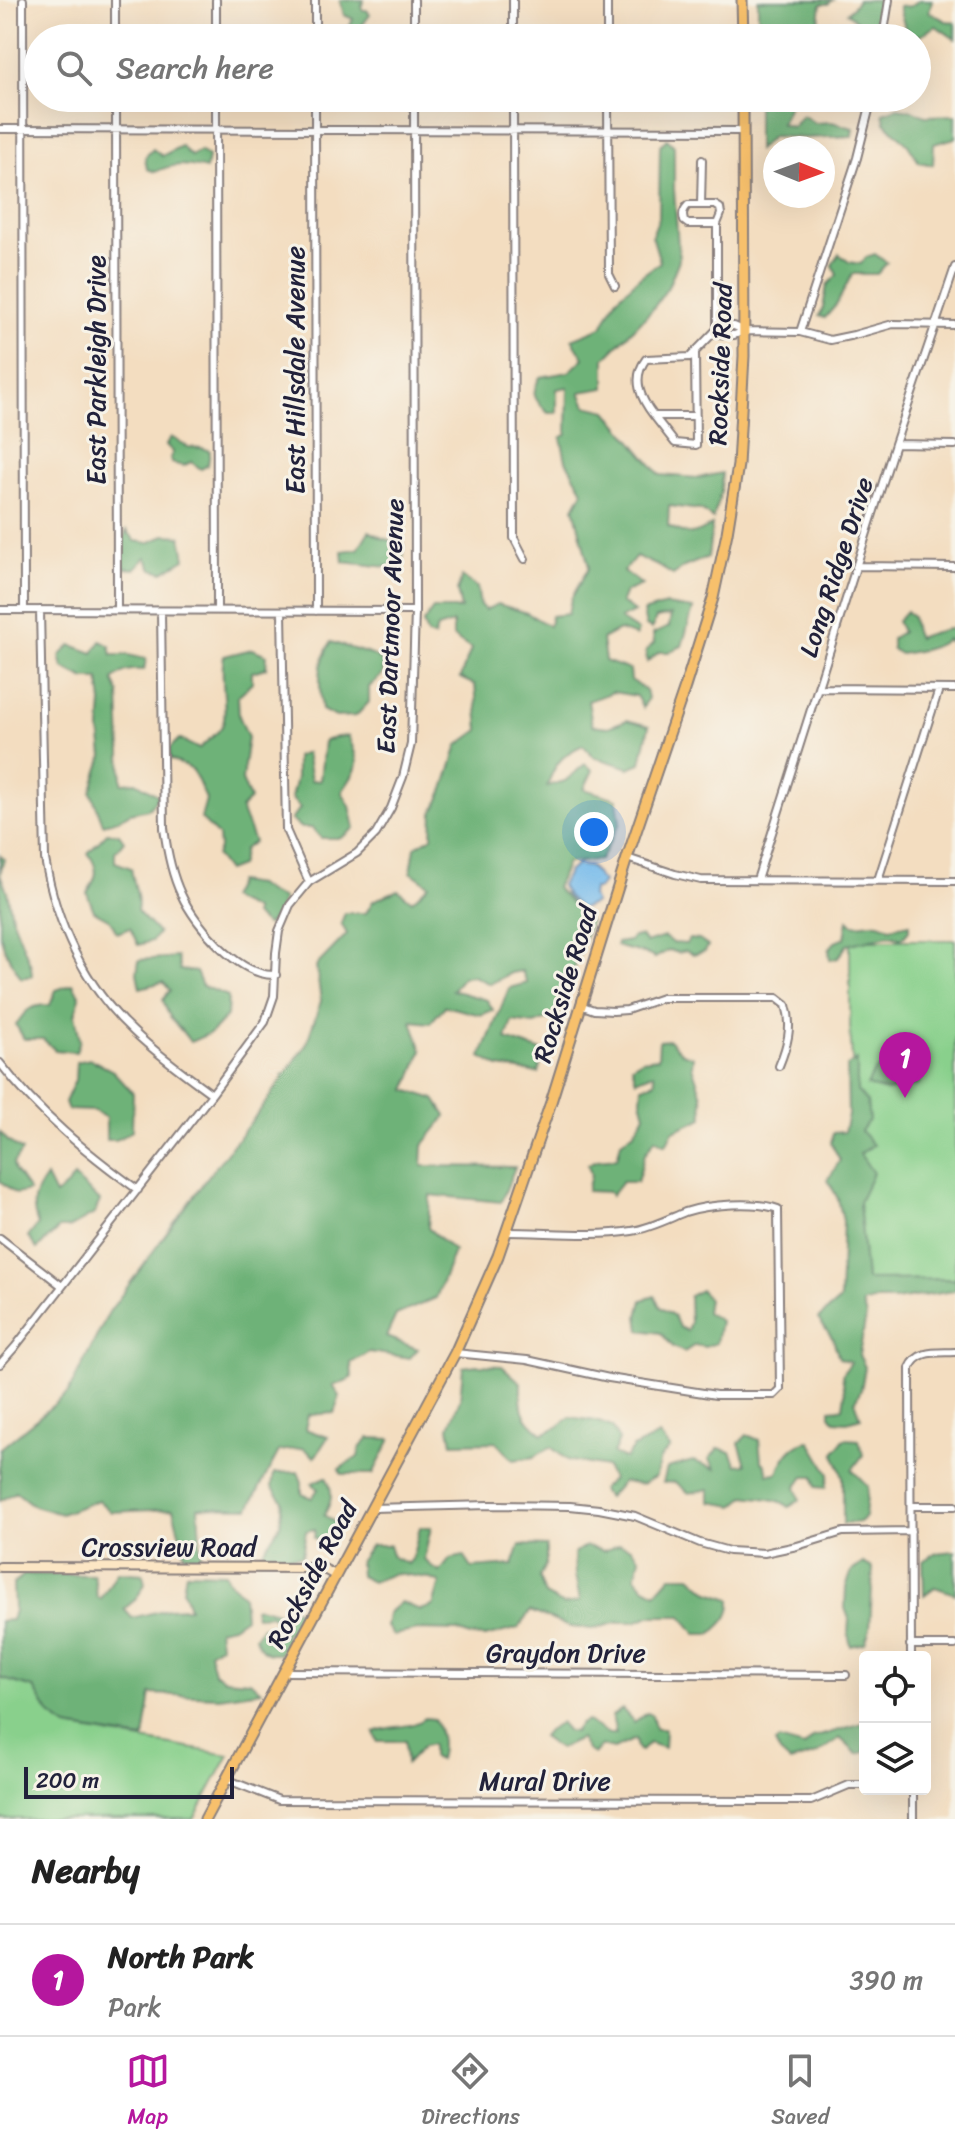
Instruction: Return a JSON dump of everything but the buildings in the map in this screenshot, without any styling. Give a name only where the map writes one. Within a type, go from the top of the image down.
[{"type":"main road","points":[[742,0],[743,24]]},
{"type":"main road","name":"Rockside Road","points":[[205,1819],[455,1353],[507,1232],[713,598],[738,465],[742,412],[745,331],[743,112]]},
{"type":"street","points":[[23,0],[24,610]]},
{"type":"street","points":[[115,0],[115,24]]},
{"type":"street","points":[[216,0],[216,24]]},
{"type":"street","points":[[315,0],[315,24]]},
{"type":"street","points":[[414,0],[414,24]]},
{"type":"street","points":[[513,0],[513,24]]},
{"type":"street","points":[[607,0],[607,24]]},
{"type":"street","points":[[885,24],[889,0]]},
{"type":"street","name":"East Parkleigh Drive","points":[[116,112],[117,610]]},
{"type":"street","points":[[216,112],[217,610]]},
{"type":"street","name":"East Hillsdale Avenue","points":[[315,112],[316,611]]},
{"type":"street","name":"East Dartmoor Avenue","points":[[0,1364],[138,1190],[265,1022],[274,996],[279,931],[290,905],[309,882],[357,853],[376,834],[391,808],[403,777],[411,744],[415,611],[414,112]]},
{"type":"street","points":[[513,112],[514,538],[525,559]]},
{"type":"street","points":[[608,112],[609,274],[615,286]]},
{"type":"street","points":[[800,332],[857,158],[868,112]]},
{"type":"street","points":[[0,129],[744,131]]},
{"type":"street","points":[[701,205],[702,160]]},
{"type":"street","points":[[717,224],[688,224],[684,221],[683,210],[688,205],[715,205],[720,208],[717,224],[719,334],[800,332],[830,340],[893,324],[955,325]]},
{"type":"street","name":"Long Ridge Drive","points":[[757,880],[895,444],[955,267]]},
{"type":"street","points":[[695,353],[696,445],[675,443],[642,401],[641,366],[646,359],[690,357],[717,329]]},
{"type":"street","points":[[654,416],[696,416]]},
{"type":"street","points":[[895,444],[955,445]]},
{"type":"street","points":[[858,566],[955,567]]},
{"type":"street","points":[[0,610],[415,611]]},
{"type":"street","points":[[40,610],[45,859],[62,925],[77,957],[110,1008],[135,1033],[212,1094]]},
{"type":"street","points":[[161,611],[164,828],[169,862],[194,918],[214,940],[253,971],[276,975]]},
{"type":"street","points":[[282,612],[286,830],[309,882]]},
{"type":"street","points":[[818,688],[955,689]]},
{"type":"street","points":[[878,880],[939,689]]},
{"type":"street","points":[[627,858],[687,878],[955,881]]},
{"type":"street","points":[[580,1005],[594,1010],[613,1011],[627,1010],[662,998],[777,998],[786,1005],[789,1021],[788,1044],[779,1066]]},
{"type":"street","points":[[0,1063],[34,1105],[73,1141],[138,1190]]},
{"type":"street","points":[[455,1353],[527,1360],[609,1378],[716,1395],[774,1395],[780,1389],[778,1209],[768,1206],[718,1206],[696,1209],[634,1231],[615,1233],[507,1232]]},
{"type":"street","points":[[0,1238],[62,1286]]},
{"type":"street","points":[[910,1651],[910,1368],[916,1357],[955,1352]]},
{"type":"street","points":[[372,1508],[489,1505],[599,1509],[635,1516],[700,1543],[729,1551],[764,1553],[843,1532],[911,1531]]},
{"type":"street","points":[[911,1506],[955,1506]]},
{"type":"street","name":"Crossview Road","points":[[0,1567],[322,1568],[335,1575]]},
{"type":"street","points":[[910,1645],[955,1645]]},
{"type":"street","name":"Graydon Drive","points":[[285,1672],[846,1675]]},
{"type":"street","name":"Mural Drive","points":[[226,1779],[279,1800],[811,1801],[849,1785],[859,1785]]},
{"type":"street","points":[[913,1795],[913,1819]]},
{"type":"green space","points":[[340,0],[364,0],[361,7],[370,15],[363,24],[351,24],[353,19],[344,15]]},
{"type":"green space","points":[[758,0],[833,0],[821,4],[818,24],[758,24]]},
{"type":"green space","points":[[858,0],[882,0],[872,24],[860,24],[847,13]]},
{"type":"green space","points":[[919,0],[932,0],[929,12],[955,22],[955,39],[936,26],[931,29],[931,24],[904,24],[899,7],[911,6]]},
{"type":"green space","points":[[757,112],[786,112],[781,124],[793,127],[802,115],[815,123],[832,122],[853,128],[852,136],[763,136],[763,145],[757,150]]},
{"type":"green space","points":[[883,113],[955,115],[955,138],[934,144],[933,165],[919,162],[908,145],[885,122]]},
{"type":"green space","points":[[667,139],[674,146],[679,260],[668,287],[652,310],[605,358],[605,388],[580,392],[586,406],[607,411],[660,475],[698,478],[722,473],[721,492],[713,519],[701,510],[669,506],[668,526],[695,533],[712,525],[708,557],[673,575],[636,556],[624,571],[642,585],[625,592],[621,602],[634,612],[620,619],[638,631],[636,636],[619,630],[602,639],[605,661],[630,670],[631,680],[646,690],[648,698],[643,708],[636,696],[613,692],[588,701],[592,725],[608,727],[627,720],[649,726],[641,763],[629,768],[594,757],[583,745],[560,761],[547,786],[565,781],[585,764],[593,770],[584,789],[617,799],[620,823],[600,860],[567,863],[556,888],[590,922],[559,1015],[534,1024],[512,1021],[506,1039],[542,1051],[539,1073],[499,1067],[481,1057],[509,988],[527,983],[522,971],[490,984],[473,976],[463,977],[452,990],[487,1000],[493,1010],[481,1015],[445,1006],[430,1023],[412,1021],[422,1051],[406,1090],[435,1099],[446,1116],[423,1145],[422,1166],[515,1167],[501,1202],[430,1195],[428,1228],[454,1251],[436,1298],[396,1315],[386,1337],[418,1349],[410,1358],[369,1352],[351,1363],[352,1378],[333,1386],[340,1396],[334,1413],[308,1415],[305,1429],[328,1437],[315,1457],[303,1448],[279,1451],[249,1508],[198,1507],[201,1557],[185,1556],[173,1509],[111,1512],[98,1500],[61,1514],[34,1506],[16,1492],[0,1501],[0,1449],[68,1393],[109,1312],[306,1045],[321,1001],[316,966],[347,934],[341,923],[345,913],[366,913],[373,901],[398,890],[412,901],[429,885],[411,872],[415,847],[432,837],[433,813],[458,745],[479,730],[475,685],[460,678],[471,649],[453,637],[453,623],[437,628],[434,637],[427,635],[423,623],[433,609],[461,609],[457,591],[462,577],[477,587],[480,605],[485,610],[498,604],[527,613],[549,626],[551,616],[568,614],[571,599],[589,567],[574,508],[583,491],[566,461],[561,438],[567,434],[568,387],[557,389],[557,413],[548,413],[539,404],[535,389],[540,377],[569,372],[584,358],[572,339],[602,327],[616,299],[660,262],[652,235],[659,218],[660,145]]},
{"type":"green space","points":[[181,146],[191,156],[200,151],[208,157],[206,169],[180,165],[155,172],[147,169],[145,157],[153,149],[162,156]]},
{"type":"green space","points":[[839,254],[849,262],[861,264],[866,257],[875,254],[887,263],[877,274],[852,274],[837,304],[825,318],[819,316],[827,285],[837,275],[832,265]]},
{"type":"green space","points":[[171,437],[188,447],[210,451],[208,465],[201,469],[191,462],[183,466],[171,463],[173,452],[166,445]]},
{"type":"green space","points":[[127,530],[135,541],[149,543],[165,535],[181,536],[185,559],[163,572],[152,569],[146,557],[135,569],[124,568],[121,549]]},
{"type":"green space","points":[[369,531],[404,544],[403,559],[387,567],[343,562],[342,551],[358,549]]},
{"type":"green space","points":[[666,605],[693,609],[682,646],[669,652],[659,652],[647,662],[646,651],[654,643],[653,634],[669,627],[671,615],[656,618],[652,629],[646,626],[643,612]]},
{"type":"green space","points":[[906,611],[912,617],[918,638],[955,627],[955,646],[947,639],[919,651],[900,654],[892,649],[892,638],[902,632],[897,621]]},
{"type":"green space","points":[[101,641],[110,646],[112,655],[146,659],[144,670],[127,671],[113,680],[119,693],[122,783],[136,782],[159,796],[148,809],[103,824],[91,792],[103,756],[99,679],[85,679],[63,668],[60,656],[71,645],[93,653]]},
{"type":"green space","points":[[331,642],[372,655],[383,662],[383,674],[369,687],[369,702],[356,716],[336,717],[322,710],[320,675]]},
{"type":"green space","points":[[252,649],[267,655],[266,668],[252,672],[252,683],[238,696],[239,716],[248,737],[242,780],[250,799],[241,809],[254,842],[244,849],[240,866],[227,871],[216,856],[218,836],[201,819],[206,799],[193,770],[170,759],[169,749],[179,739],[199,749],[220,729],[225,712],[224,656]]},
{"type":"green space","points":[[348,736],[357,766],[342,792],[350,806],[355,828],[341,838],[321,838],[312,828],[301,828],[291,820],[300,808],[291,798],[296,778],[296,757],[306,753],[311,780],[320,781],[324,741]]},
{"type":"green space","points":[[107,833],[119,834],[124,841],[115,852],[115,862],[131,868],[137,911],[158,933],[152,941],[138,945],[130,928],[117,933],[110,920],[94,911],[87,893],[96,869],[88,853]]},
{"type":"green space","points":[[0,874],[32,976],[21,978],[5,950],[0,934]]},
{"type":"green space","points":[[237,882],[257,885],[283,899],[278,913],[267,926],[254,915],[254,910],[229,898]]},
{"type":"green space","points":[[848,920],[852,924],[879,923],[890,928],[909,924],[909,930],[902,938],[889,935],[847,945],[838,958],[830,960],[829,949],[845,938]]},
{"type":"green space","points":[[641,936],[646,943],[664,937],[673,943],[686,944],[689,939],[699,940],[708,946],[705,952],[693,955],[686,951],[678,953],[669,950],[655,958],[616,946],[617,943]]},
{"type":"green space","points":[[850,940],[955,940],[955,1279],[866,1281],[859,1202],[864,1189],[859,1168],[850,1027]]},
{"type":"green space","points":[[177,957],[180,970],[196,972],[202,986],[228,996],[227,1016],[211,1033],[190,1042],[165,1007],[163,1000],[170,990],[163,982],[140,988],[137,973],[139,960]]},
{"type":"green space","points":[[73,984],[80,997],[75,1015],[80,1040],[76,1052],[55,1050],[43,1039],[24,1039],[16,1025],[23,1015],[34,1007],[50,1005],[56,990]]},
{"type":"green space","points":[[669,1040],[682,1053],[693,1057],[692,1066],[702,1096],[703,1118],[673,1131],[666,1145],[655,1139],[645,1154],[637,1182],[622,1182],[611,1196],[609,1192],[587,1191],[591,1175],[588,1164],[617,1158],[621,1142],[634,1132],[645,1115],[641,1100],[642,1086],[655,1082],[654,1073],[636,1080],[632,1066],[642,1060],[658,1058],[659,1041]]},
{"type":"green space","points":[[90,1059],[113,1071],[133,1093],[132,1131],[116,1140],[106,1140],[106,1118],[94,1111],[68,1110],[65,1102],[75,1080],[76,1062]]},
{"type":"green space","points":[[857,1060],[857,1091],[867,1102],[869,1120],[861,1131],[873,1145],[860,1154],[873,1173],[859,1202],[866,1280],[955,1279],[955,1291],[862,1304],[866,1316],[859,1355],[865,1367],[861,1390],[855,1401],[861,1418],[847,1422],[835,1421],[830,1409],[843,1408],[845,1393],[842,1375],[851,1362],[839,1358],[833,1339],[818,1319],[840,1300],[843,1221],[838,1199],[828,1180],[840,1160],[831,1143],[833,1133],[844,1132],[848,1115],[847,1066]]},
{"type":"green space","points":[[889,1061],[926,1067],[918,1085],[887,1091],[867,1086],[873,1073]]},
{"type":"green space","points":[[0,1132],[22,1151],[13,1164],[29,1191],[16,1194],[0,1181]]},
{"type":"green space","points":[[46,1177],[55,1195],[74,1177],[100,1201],[94,1214],[69,1228],[59,1228],[37,1249],[28,1237],[38,1225],[34,1200]]},
{"type":"green space","points":[[701,1290],[708,1299],[706,1312],[720,1321],[716,1343],[705,1347],[695,1345],[684,1352],[673,1347],[661,1333],[640,1330],[638,1316],[642,1300],[655,1296],[660,1307],[674,1316],[679,1327],[687,1331],[690,1322],[689,1296]]},
{"type":"green space","points":[[502,1366],[521,1383],[523,1412],[543,1434],[570,1417],[596,1421],[612,1427],[619,1440],[613,1454],[625,1459],[633,1448],[659,1435],[670,1448],[660,1458],[656,1476],[642,1484],[622,1482],[608,1498],[601,1490],[612,1479],[606,1467],[567,1460],[551,1447],[534,1457],[513,1460],[496,1442],[452,1443],[449,1427],[460,1399],[463,1367]]},
{"type":"green space","points":[[747,1435],[759,1440],[761,1460],[768,1474],[778,1473],[790,1452],[799,1444],[810,1441],[829,1474],[826,1488],[816,1487],[814,1477],[804,1477],[796,1486],[800,1500],[789,1507],[774,1500],[746,1496],[734,1506],[710,1502],[710,1489],[689,1493],[675,1482],[663,1483],[667,1468],[693,1461],[716,1469],[709,1459],[719,1448],[731,1452],[737,1465],[746,1464],[739,1443]]},
{"type":"green space","points":[[369,1438],[391,1439],[373,1474],[342,1474],[339,1469],[358,1457],[360,1448]]},
{"type":"green space","points":[[844,1439],[859,1440],[863,1455],[852,1470],[868,1486],[865,1517],[859,1522],[843,1524],[843,1477],[834,1453]]},
{"type":"green space","points":[[298,1472],[302,1494],[312,1498],[318,1489],[312,1483],[326,1477],[331,1497],[324,1515],[339,1525],[329,1544],[314,1538],[315,1529],[306,1531],[302,1556],[259,1557],[280,1525],[283,1501],[272,1487],[274,1473]]},
{"type":"green space","points":[[420,1527],[431,1527],[424,1559],[440,1572],[450,1559],[464,1556],[472,1568],[513,1565],[520,1545],[546,1546],[546,1564],[539,1577],[545,1595],[564,1605],[580,1601],[574,1554],[586,1546],[604,1551],[620,1544],[632,1548],[640,1558],[635,1577],[643,1586],[656,1593],[671,1576],[691,1576],[709,1592],[731,1599],[729,1615],[711,1634],[696,1634],[682,1616],[649,1616],[635,1622],[619,1622],[593,1629],[570,1627],[530,1611],[519,1628],[485,1637],[458,1631],[418,1630],[393,1635],[386,1627],[388,1613],[401,1602],[420,1610],[433,1606],[440,1583],[395,1573],[372,1582],[360,1576],[359,1562],[371,1545],[389,1545],[393,1557],[408,1564]]},
{"type":"green space","points":[[955,1551],[955,1594],[935,1587],[924,1595],[923,1561],[935,1553]]},
{"type":"green space","points":[[863,1563],[873,1568],[870,1629],[865,1643],[851,1646],[845,1608],[846,1587],[852,1571]]},
{"type":"green space","points":[[117,1572],[143,1574],[145,1584],[136,1599],[124,1609],[132,1618],[168,1609],[189,1608],[183,1589],[186,1572],[225,1573],[229,1582],[243,1595],[245,1617],[232,1626],[218,1629],[220,1645],[209,1652],[214,1672],[225,1679],[250,1681],[261,1691],[219,1697],[151,1694],[144,1739],[67,1727],[50,1715],[34,1688],[0,1678],[0,1621],[11,1620],[14,1610],[13,1584],[25,1574],[94,1575],[97,1596],[101,1599]]},
{"type":"green space","points":[[254,1608],[281,1613],[296,1609],[301,1615],[294,1631],[283,1634],[288,1641],[280,1654],[267,1653],[257,1642],[255,1637],[262,1627],[279,1621],[270,1615],[256,1616]]},
{"type":"green space","points":[[0,1678],[34,1688],[50,1715],[67,1727],[229,1755],[194,1819],[0,1819]]},
{"type":"green space","points":[[622,1709],[634,1722],[647,1713],[652,1715],[655,1729],[665,1729],[664,1748],[649,1743],[641,1751],[637,1749],[635,1739],[614,1749],[601,1746],[594,1754],[580,1739],[559,1749],[542,1737],[561,1723],[568,1731],[574,1732],[587,1721],[609,1734],[616,1734],[612,1716]]},
{"type":"green space","points":[[425,1718],[434,1719],[438,1729],[441,1744],[439,1760],[432,1757],[432,1744],[423,1746],[406,1764],[405,1741],[377,1741],[374,1732],[414,1724]]},
{"type":"green space","points":[[859,1724],[859,1754],[840,1738],[817,1754],[790,1762],[775,1743],[779,1740],[804,1747],[813,1738]]},
{"type":"water","points":[[576,865],[590,867],[603,882],[598,889],[593,889],[595,903],[581,909],[561,886],[568,872]]},
{"type":"place","name":"North Park","points":[[905,1098]]}]
